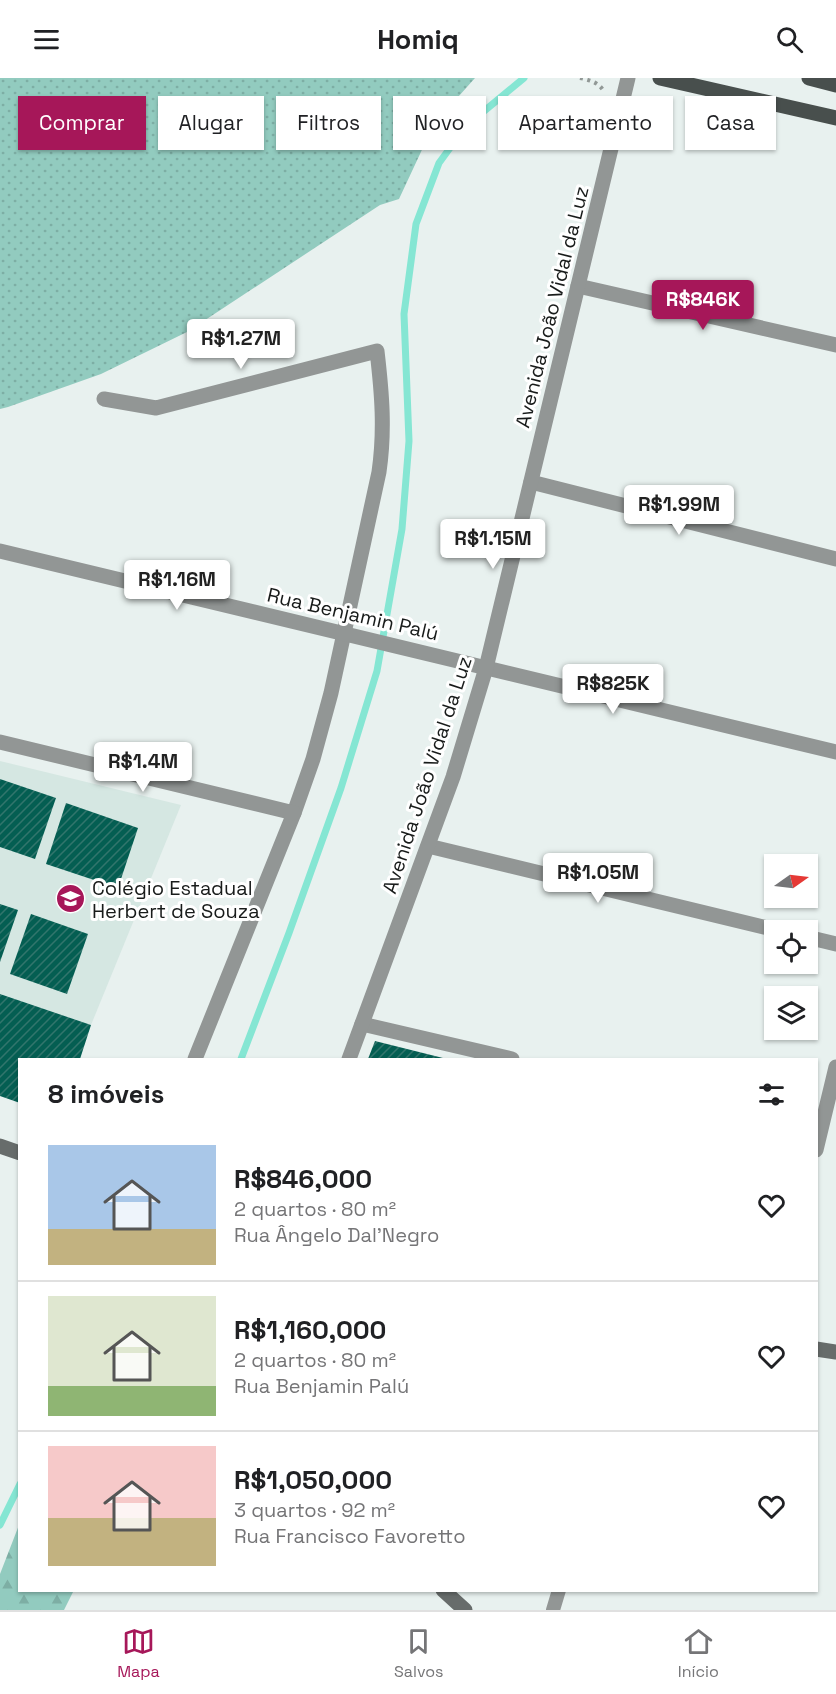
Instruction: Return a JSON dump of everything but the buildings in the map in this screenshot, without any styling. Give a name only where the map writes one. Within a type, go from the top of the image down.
[{"type":"main road","points":[[660,78],[836,117]]},
{"type":"main road","points":[[809,78],[836,85]]},
{"type":"main road","points":[[0,1146],[18,1152]]},
{"type":"main road","points":[[818,1349],[836,1352]]},
{"type":"main road","points":[[445,1592],[465,1610]]},
{"type":"street","name":"Avenida João Vidal da Luz","points":[[349,1058],[453,777],[486,668],[628,78]]},
{"type":"street","points":[[578,286],[836,345]]},
{"type":"street","points":[[104,399],[156,408],[377,351],[383,408],[383,443],[379,472],[324,721],[294,813],[195,1058]]},
{"type":"street","points":[[531,482],[836,559]]},
{"type":"street","name":"Rua Benjamin Palú","points":[[0,551],[836,752]]},
{"type":"street","points":[[0,742],[294,813]]},
{"type":"street","points":[[428,846],[764,927]]},
{"type":"street","points":[[818,941],[836,945]]},
{"type":"street","points":[[362,1024],[508,1058]]},
{"type":"street","points":[[818,1145],[824,1131],[836,1067]]},
{"type":"lane","points":[[553,1610],[558,1592]]},
{"type":"path","points":[[580,78],[591,80],[602,88],[605,94]]},
{"type":"shaded area","name":"Colégio Estadual Herbert de Souza","points":[[0,761],[181,805],[91,1025],[0,994]]},
{"type":"green space","points":[[0,78],[475,78],[459,96],[393,96],[393,150],[422,150],[399,199],[380,205],[187,332],[101,374],[0,409]]},
{"type":"green space","points":[[18,1528],[18,1592],[73,1592],[64,1610],[0,1610],[0,1574]]},
{"type":"waterway","points":[[241,1058],[341,788],[377,671],[402,529],[409,441],[404,314],[416,224],[439,163],[466,126],[524,78]]},
{"type":"waterway","points":[[0,1525],[18,1488]]},
{"type":"place","name":"Colégio Estadual Herbert de Souza","points":[[71,899]]}]
